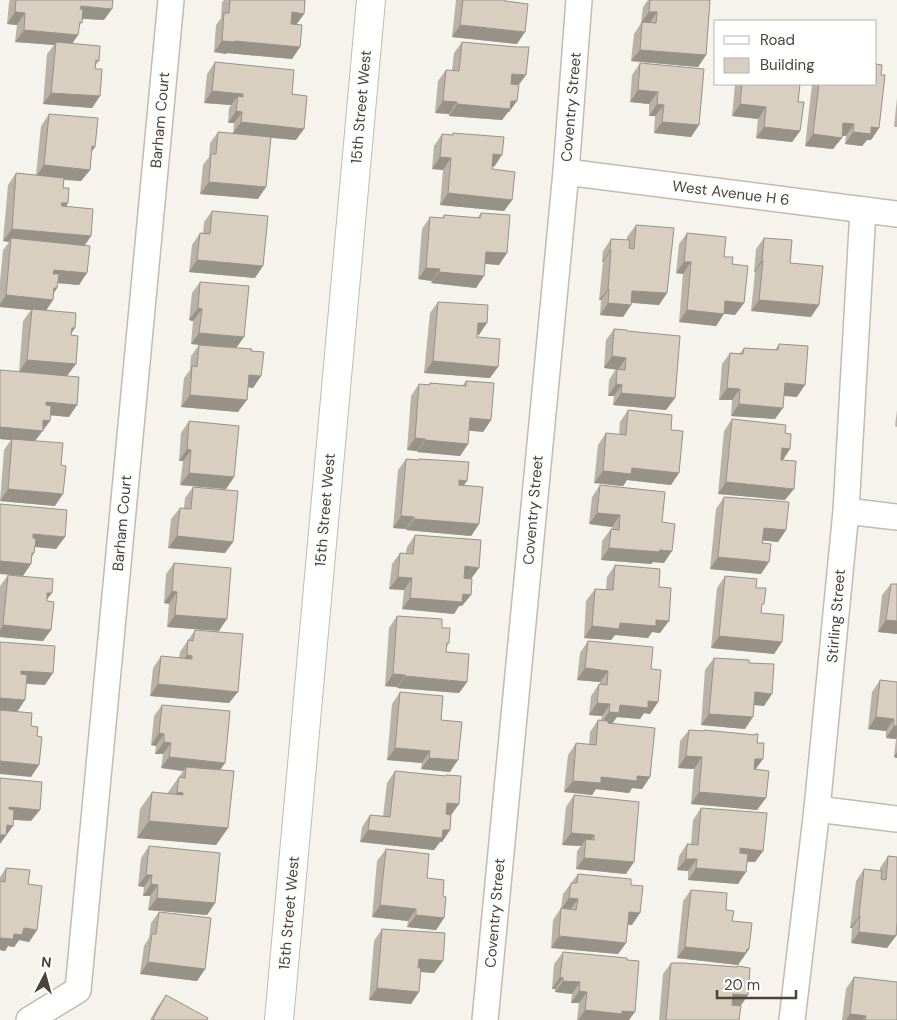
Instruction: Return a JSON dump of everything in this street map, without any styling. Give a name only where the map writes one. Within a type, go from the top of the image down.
[{"type":"street","name":"Barham Court","points":[[29,1020],[78,990],[171,0]]},
{"type":"street","name":"15th Street West","points":[[279,1020],[371,0]]},
{"type":"street","name":"Coventry Street","points":[[485,1020],[566,172],[579,0]]},
{"type":"street","name":"West Avenue H 6","points":[[566,172],[897,214]]},
{"type":"street","name":"Stirling Street","points":[[792,1020],[817,809],[846,511],[863,210]]},
{"type":"street","points":[[846,511],[897,517]]},
{"type":"street","points":[[817,809],[897,819]]},
{"type":"building","points":[[16,0],[113,0],[112,9],[81,6],[80,9],[83,9],[82,23],[80,22],[78,35],[24,30],[25,13],[15,12]]},
{"type":"building","points":[[230,0],[305,0],[304,14],[292,12],[291,24],[302,25],[300,47],[222,41],[224,13],[229,13]]},
{"type":"building","points":[[463,0],[505,0],[528,4],[525,32],[460,25]]},
{"type":"building","points":[[650,0],[710,0],[706,55],[640,50],[642,22],[656,23],[657,12],[649,12]]},
{"type":"building","points":[[56,42],[100,46],[99,61],[96,60],[95,69],[102,69],[100,96],[51,93]]},
{"type":"building","points":[[462,42],[529,47],[526,75],[512,74],[511,84],[519,85],[517,101],[511,101],[510,109],[443,101],[446,70],[459,71]]},
{"type":"building","points":[[215,62],[294,70],[292,94],[307,96],[304,129],[241,122],[242,112],[236,111],[238,96],[243,97],[243,94],[212,91]]},
{"type":"building","points":[[640,63],[704,69],[699,125],[662,122],[664,105],[657,104],[658,92],[638,90]]},
{"type":"building","points":[[877,64],[882,65],[881,75],[885,75],[879,128],[871,127],[871,134],[853,132],[854,124],[843,123],[842,138],[813,134],[819,85],[877,85]]},
{"type":"building","points":[[742,85],[800,85],[798,102],[804,102],[800,131],[764,127],[766,107],[740,104]]},
{"type":"building","points":[[49,114],[98,118],[95,147],[92,146],[90,170],[44,165]]},
{"type":"building","points":[[218,132],[271,137],[266,187],[209,182],[211,154],[216,154]]},
{"type":"building","points":[[453,133],[504,137],[502,155],[493,154],[492,169],[515,172],[512,200],[448,193],[451,158],[440,157],[442,134],[453,135]]},
{"type":"building","points":[[16,173],[64,178],[63,188],[69,188],[68,203],[61,203],[62,206],[93,209],[91,236],[12,229]]},
{"type":"building","points":[[212,211],[268,216],[263,266],[197,260],[200,233],[210,234]]},
{"type":"building","points":[[481,213],[510,215],[507,253],[486,252],[484,276],[439,272],[440,269],[426,268],[430,217],[444,218],[444,215],[480,218]]},
{"type":"building","points":[[636,225],[674,228],[667,293],[632,291],[631,305],[608,303],[611,239],[630,240],[629,248],[634,249]]},
{"type":"building","points":[[687,233],[726,237],[724,257],[733,257],[732,264],[748,266],[744,303],[725,301],[724,314],[687,310],[691,262],[684,262]]},
{"type":"building","points":[[11,238],[90,246],[87,273],[54,270],[53,274],[59,274],[57,288],[54,288],[53,300],[6,295]]},
{"type":"building","points":[[764,238],[792,240],[790,263],[823,266],[819,305],[759,300]]},
{"type":"building","points":[[200,282],[249,286],[244,337],[199,333],[202,309],[198,308]]},
{"type":"building","points":[[438,302],[488,305],[487,323],[478,323],[477,337],[500,339],[498,367],[433,361]]},
{"type":"building","points":[[32,309],[76,313],[75,328],[72,328],[71,335],[78,336],[76,364],[27,360]]},
{"type":"building","points":[[614,329],[680,336],[675,398],[621,393],[622,385],[616,384],[617,369],[625,370],[626,358],[612,356]]},
{"type":"building","points":[[779,344],[808,346],[805,385],[785,383],[783,408],[739,404],[740,389],[727,388],[730,353],[743,354],[744,348],[778,350]]},
{"type":"building","points":[[199,345],[252,349],[251,351],[264,352],[261,376],[249,375],[247,400],[190,395],[192,366],[197,367]]},
{"type":"building","points":[[0,370],[79,377],[77,405],[46,402],[46,405],[51,406],[50,421],[43,420],[43,431],[0,427]]},
{"type":"building","points":[[466,381],[494,383],[491,420],[470,418],[468,444],[415,438],[419,384],[466,386]]},
{"type":"building","points":[[628,410],[672,415],[671,430],[683,431],[679,473],[632,468],[631,474],[603,471],[606,433],[626,435]]},
{"type":"building","points":[[732,419],[786,425],[785,433],[791,434],[790,449],[782,448],[781,460],[796,461],[794,489],[726,482]]},
{"type":"building","points":[[189,421],[239,426],[234,477],[189,473],[191,450],[187,449]]},
{"type":"building","points":[[12,439],[63,443],[61,465],[66,466],[63,494],[8,489]]},
{"type":"building","points":[[406,459],[469,462],[467,481],[459,480],[459,485],[483,487],[479,524],[414,519],[414,517],[401,516]]},
{"type":"building","points":[[600,485],[665,492],[662,522],[675,524],[672,551],[659,550],[660,552],[609,548],[611,529],[619,530],[620,515],[597,513]]},
{"type":"building","points":[[193,487],[238,491],[233,542],[177,536],[180,508],[191,509]]},
{"type":"building","points":[[724,497],[789,502],[786,530],[764,528],[762,543],[771,544],[769,562],[718,557]]},
{"type":"building","points":[[0,504],[67,510],[65,537],[33,534],[33,538],[36,539],[31,564],[0,561]]},
{"type":"building","points":[[415,535],[481,540],[479,568],[465,566],[464,578],[472,579],[471,595],[463,594],[462,602],[410,598],[412,578],[398,577],[400,553],[413,554]]},
{"type":"building","points":[[174,563],[231,568],[227,619],[175,615],[177,592],[172,591]]},
{"type":"building","points":[[615,565],[660,569],[659,587],[671,588],[669,621],[656,620],[656,626],[620,623],[619,629],[592,626],[595,589],[613,590]]},
{"type":"building","points":[[8,575],[53,579],[52,593],[47,593],[47,601],[54,602],[51,630],[3,625]]},
{"type":"building","points":[[725,576],[757,579],[756,588],[766,588],[761,613],[784,615],[782,642],[719,636]]},
{"type":"building","points":[[891,584],[897,584],[897,621],[886,620]]},
{"type":"building","points":[[397,616],[442,619],[442,628],[450,628],[446,652],[469,654],[467,682],[393,674]]},
{"type":"building","points":[[195,630],[243,634],[238,692],[158,684],[161,656],[192,659],[192,656],[187,655],[188,640],[193,641]]},
{"type":"building","points":[[588,641],[653,647],[651,669],[661,670],[658,702],[648,701],[648,708],[620,705],[619,713],[609,712],[610,704],[597,703],[599,684],[607,685],[608,671],[585,668]]},
{"type":"building","points":[[0,642],[55,646],[53,673],[21,671],[21,674],[27,675],[25,700],[0,698]]},
{"type":"building","points":[[714,658],[774,664],[772,694],[755,692],[753,717],[709,714]]},
{"type":"building","points":[[880,680],[897,682],[897,726],[894,726],[894,719],[876,717]]},
{"type":"building","points":[[400,692],[443,696],[441,720],[462,722],[458,760],[429,758],[430,751],[395,748]]},
{"type":"building","points":[[162,705],[230,711],[225,763],[169,757],[171,743],[164,742],[164,734],[159,733]]},
{"type":"building","points":[[0,710],[32,713],[31,726],[38,727],[37,736],[42,737],[39,765],[0,761]]},
{"type":"building","points":[[598,720],[608,721],[608,723],[655,728],[650,777],[637,776],[637,781],[601,777],[601,783],[573,781],[576,743],[596,745]]},
{"type":"building","points":[[689,730],[758,734],[757,743],[764,743],[763,759],[755,759],[754,769],[769,771],[766,798],[699,792],[702,757],[686,756]]},
{"type":"building","points":[[186,767],[234,771],[228,828],[149,821],[152,792],[183,795],[183,793],[177,792],[179,777],[185,778]]},
{"type":"building","points":[[395,771],[461,776],[459,804],[447,803],[446,814],[451,815],[450,830],[443,830],[442,838],[368,830],[370,815],[390,817]]},
{"type":"building","points":[[0,778],[42,782],[40,810],[9,807],[9,809],[14,810],[13,826],[7,825],[6,835],[0,835]]},
{"type":"building","points":[[574,795],[639,802],[634,862],[584,858],[586,839],[594,840],[594,835],[571,833]]},
{"type":"building","points":[[701,808],[767,813],[763,851],[740,848],[740,853],[748,854],[746,872],[696,868],[697,859],[686,859],[687,844],[698,845]]},
{"type":"building","points":[[149,846],[220,853],[215,903],[157,898],[158,885],[151,884],[152,875],[146,875]]},
{"type":"building","points":[[386,849],[429,854],[427,878],[444,880],[443,896],[446,897],[444,918],[416,915],[416,909],[380,905]]},
{"type":"building","points":[[888,856],[897,857],[896,936],[859,932],[864,869],[882,871],[881,879],[886,880]]},
{"type":"building","points":[[6,868],[30,870],[28,884],[42,886],[37,930],[24,928],[22,935],[14,934],[13,939],[0,938],[0,881],[5,882]]},
{"type":"building","points":[[578,874],[631,879],[631,885],[643,886],[640,913],[629,912],[626,943],[559,936],[561,908],[576,910],[578,899],[569,898],[571,883],[577,883]]},
{"type":"building","points":[[691,890],[727,893],[726,910],[734,911],[732,921],[752,923],[749,949],[747,949],[746,953],[685,947]]},
{"type":"building","points":[[159,912],[211,918],[205,969],[148,962],[152,934],[156,934]]},
{"type":"building","points":[[382,929],[445,933],[443,961],[419,959],[418,968],[421,968],[419,992],[377,988]]},
{"type":"building","points":[[563,952],[627,958],[627,960],[639,961],[635,1012],[622,1011],[622,1014],[585,1010],[587,992],[579,991],[580,982],[563,981],[563,978],[560,977]]},
{"type":"building","points":[[671,963],[750,968],[748,995],[733,994],[732,1005],[741,1006],[739,1020],[666,1020]]},
{"type":"building","points":[[854,977],[897,982],[897,1020],[865,1020],[866,1016],[850,1014]]},
{"type":"building","points":[[166,995],[208,1018],[207,1020],[154,1020]]}]
